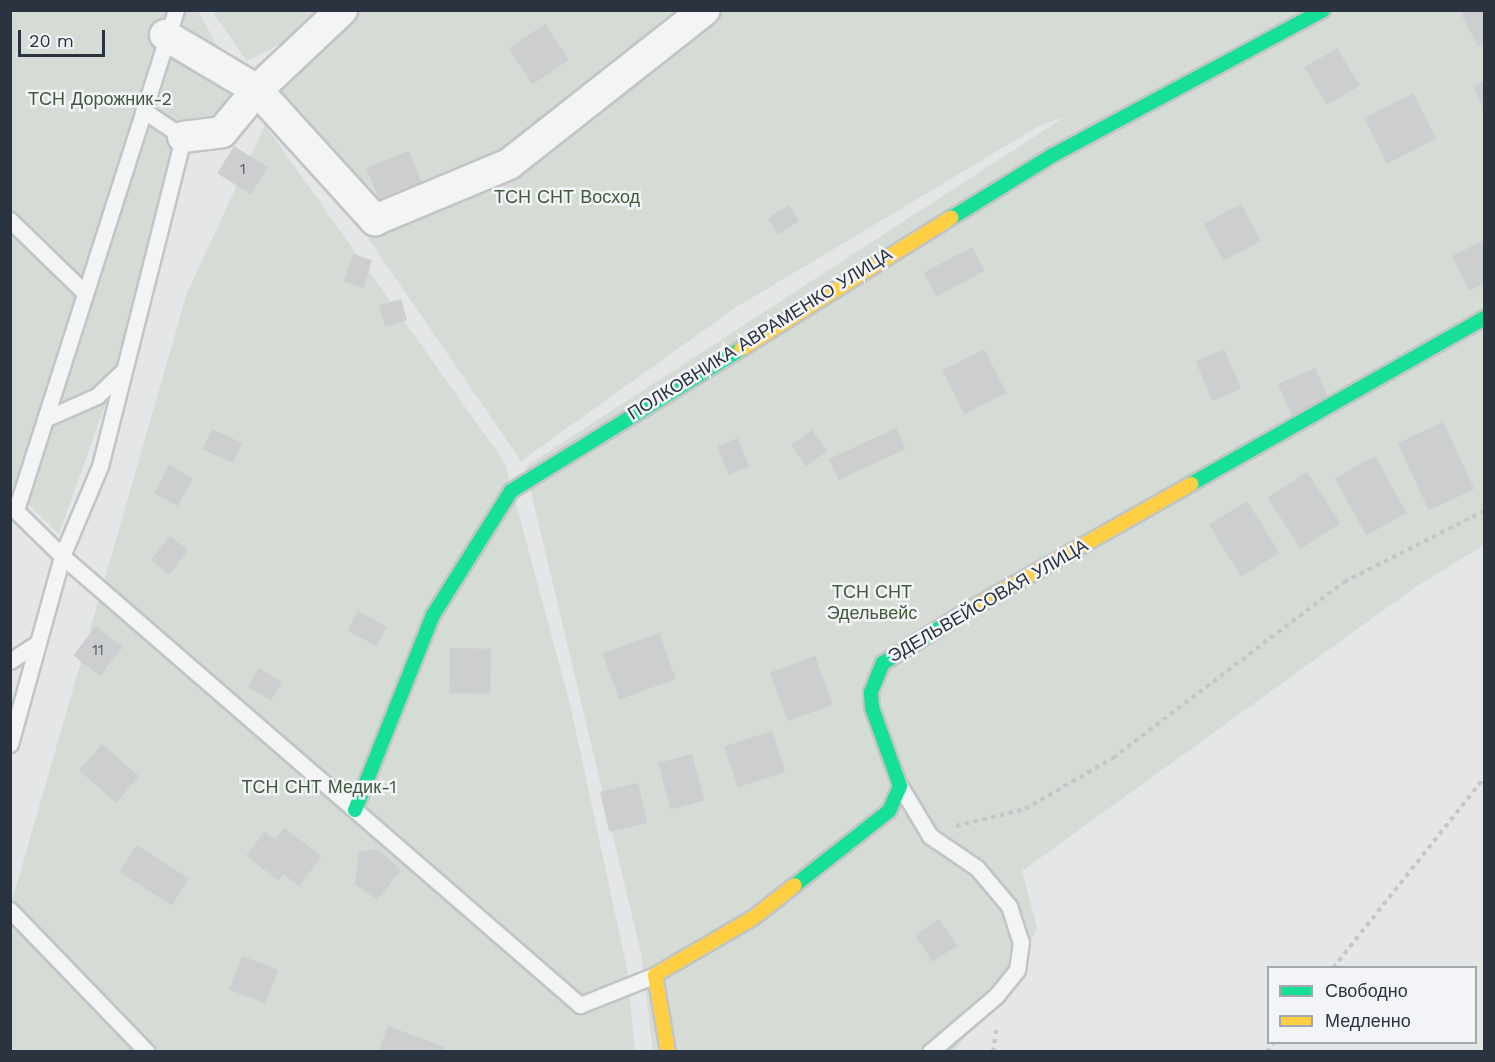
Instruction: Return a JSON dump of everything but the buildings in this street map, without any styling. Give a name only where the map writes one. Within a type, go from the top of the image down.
[{"type":"street","points":[[183,137],[222,132],[257,90],[342,10]]},
{"type":"street","points":[[171,23],[257,90],[375,220],[509,164],[705,10]]},
{"type":"street","name":"ПОЛКОВНИКА АВРАМЕНКО УЛИЦА","points":[[356,810],[434,615],[511,491],[1053,155],[1323,10]]},
{"type":"street","name":"ЭДЕЛЬВЕЙСОВАЯ УЛИЦА","points":[[900,786],[872,708],[871,692],[883,663],[894,652],[1485,318]]},
{"type":"street","points":[[668,1052],[655,975],[753,918],[833,857],[889,811],[900,786]]},
{"type":"lane","points":[[171,23],[45,419],[13,508],[62,556],[580,1005],[655,975]]},
{"type":"lane","points":[[10,744],[34,645],[62,556],[100,466],[183,137],[143,110]]},
{"type":"lane","points":[[10,220],[84,292]]},
{"type":"lane","points":[[45,419],[97,396],[124,370]]},
{"type":"lane","points":[[10,661],[34,645]]},
{"type":"lane","points":[[900,786],[930,836],[977,868],[1009,906],[1021,942],[1017,970],[997,995],[930,1052]]},
{"type":"lane","points":[[10,910],[147,1052]]},
{"type":"path","points":[[930,836],[982,817],[1025,809],[1045,798],[1113,758],[1344,582],[1485,511]]},
{"type":"path","points":[[1335,966],[1485,778]]},
{"type":"green space","name":"ТСН Дорожник-2","points":[[10,11],[198,11],[244,94],[215,126],[183,126],[109,394],[59,534],[11,487]]},
{"type":"green space","points":[[212,11],[322,11],[282,43],[247,61]]},
{"type":"green space","name":"ТСН СНТ Эдельвейс","points":[[338,11],[1484,11],[1484,545],[1417,586],[1022,871],[1037,928],[1017,970],[954,1051],[653,1051],[641,953],[525,467],[1066,116],[1037,127],[735,308],[521,461],[256,75]]},
{"type":"green space","name":"ТСН СНТ Медик-1","points":[[265,125],[505,463],[570,704],[627,969],[635,1051],[11,1051],[10,908],[187,293]]},
{"type":"traffic: fast","points":[[951,218],[1053,155],[1323,10]]},
{"type":"traffic: fast","points":[[1191,484],[1484,318]]},
{"type":"traffic: fast","points":[[355,810],[433,615],[511,491],[741,349]]},
{"type":"traffic: fast","points":[[795,885],[889,811],[900,786],[872,708],[871,692],[883,663],[965,612]]},
{"type":"traffic: slow","points":[[741,349],[951,218]]},
{"type":"traffic: slow","points":[[965,612],[1191,484]]},
{"type":"traffic: slow","points":[[668,1052],[655,975],[753,918],[795,885]]},
{"type":"park label","name":"ТСН СНТ Восход","points":[[567,197]]}]
